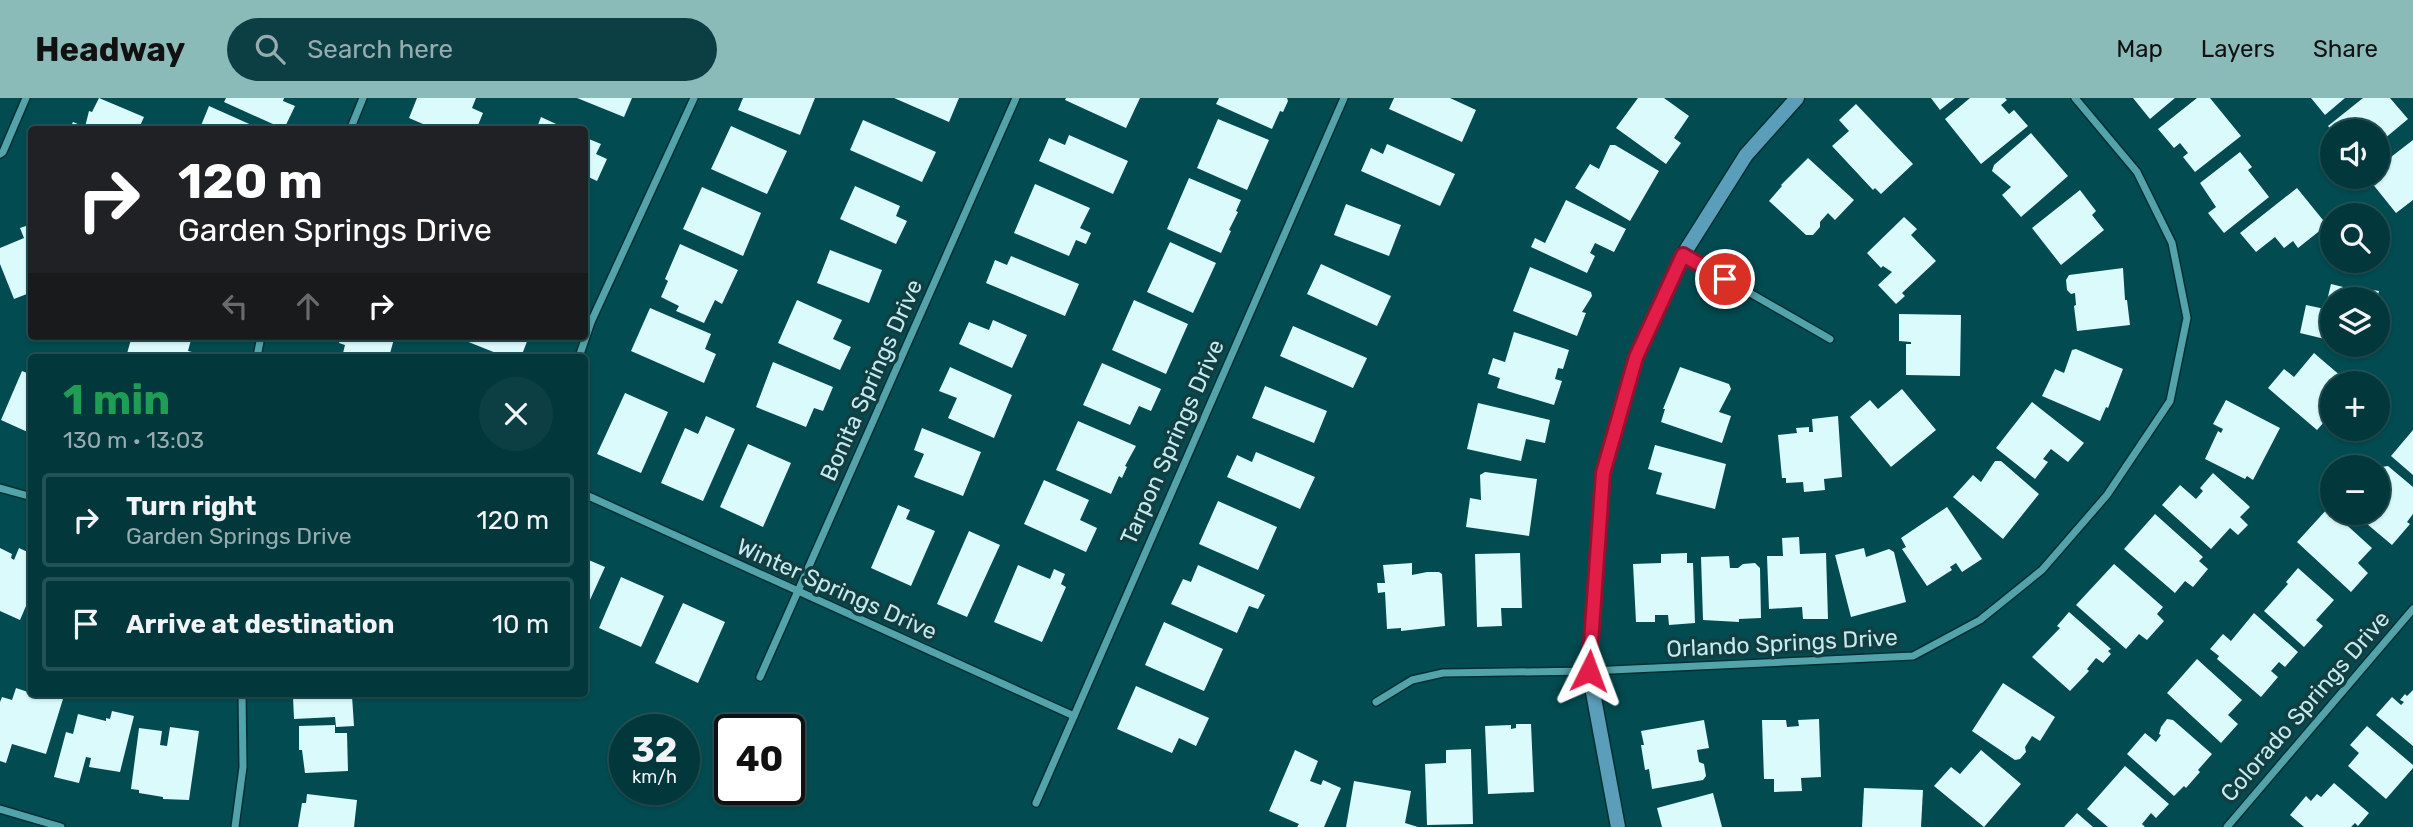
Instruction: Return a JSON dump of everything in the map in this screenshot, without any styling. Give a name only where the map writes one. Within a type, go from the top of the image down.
[{"type":"street","points":[[0,154],[26,98]]},
{"type":"street","points":[[352,126],[363,98]]},
{"type":"street","points":[[588,331],[694,98]]},
{"type":"street","name":"Bonita Springs Drive","points":[[760,677],[1016,98]]},
{"type":"street","name":"Tarpon Springs Drive","points":[[1037,803],[1344,98]]},
{"type":"street","points":[[1618,827],[1589,671],[1603,473],[1636,357],[1683,255],[1746,155],[1797,98]]},
{"type":"street","name":"Orlando Springs Drive","points":[[1376,702],[1412,680],[1443,673],[1589,671],[1913,656],[1980,620],[2042,570],[2107,495],[2170,401],[2187,318],[2172,243],[2137,172],[2075,98]]},
{"type":"street","points":[[1683,255],[1830,339]]},
{"type":"street","points":[[0,488],[28,496]]},
{"type":"street","name":"Winter Springs Drive","points":[[588,496],[1074,716]]},
{"type":"street","name":"Colorado Springs Drive","points":[[2227,827],[2413,609]]},
{"type":"street","points":[[235,827],[243,767],[242,697]]},
{"type":"street","points":[[0,809],[61,827]]},
{"type":"building","points":[[99,98],[144,117],[140,126],[85,126],[89,111],[92,112]]},
{"type":"building","points":[[226,98],[284,98],[283,101],[295,106],[285,126],[277,126],[224,102]]},
{"type":"building","points":[[417,98],[476,98],[472,108],[483,113],[478,126],[428,126],[409,118]]},
{"type":"building","points":[[577,98],[632,98],[624,117]]},
{"type":"building","points":[[743,98],[815,98],[800,135],[738,110]]},
{"type":"building","points":[[894,98],[959,98],[949,122]]},
{"type":"building","points":[[1140,98],[1126,128],[1065,100]]},
{"type":"building","points":[[1219,98],[1287,98],[1288,101],[1272,129],[1216,104]]},
{"type":"building","points":[[1394,98],[1450,98],[1476,110],[1462,142],[1389,109]]},
{"type":"building","points":[[1638,98],[1664,98],[1689,116],[1674,138],[1681,143],[1666,164],[1616,128]]},
{"type":"building","points":[[1931,98],[1955,98],[1940,110]]},
{"type":"building","points":[[1970,98],[2005,98],[2007,100],[2001,105],[2009,114],[2014,110],[2028,126],[1981,164],[1945,119]]},
{"type":"building","points":[[2133,98],[2175,98],[2150,119]]},
{"type":"building","points":[[2197,98],[2210,98],[2241,136],[2195,172],[2183,157],[2188,153],[2180,143],[2174,148],[2158,129]]},
{"type":"building","points":[[2311,98],[2345,98],[2325,115]]},
{"type":"building","points":[[2363,98],[2390,98],[2408,119],[2390,134],[2390,119],[2337,119]]},
{"type":"building","points":[[1856,104],[1913,164],[1881,194],[1875,188],[1873,190],[1832,146],[1849,131],[1839,120]]},
{"type":"building","points":[[209,106],[254,126],[201,126]]},
{"type":"building","points":[[541,117],[560,126],[538,126]]},
{"type":"building","points":[[1218,119],[1269,140],[1247,190],[1197,168]]},
{"type":"building","points":[[863,120],[936,152],[922,182],[850,150]]},
{"type":"building","points":[[731,126],[787,151],[767,194],[711,169]]},
{"type":"building","points":[[2031,133],[2068,176],[2021,217],[2002,195],[2011,187],[1992,171],[1994,165]]},
{"type":"building","points":[[1069,135],[1128,161],[1113,194],[1039,161],[1049,138],[1065,145]]},
{"type":"building","points":[[588,139],[601,144],[596,154],[607,159],[597,181],[588,177]]},
{"type":"building","points":[[2413,140],[2413,200],[2396,213],[2377,189],[2390,189],[2390,158]]},
{"type":"building","points":[[1387,144],[1455,174],[1440,206],[1361,171],[1371,148],[1383,154]]},
{"type":"building","points":[[1610,145],[1615,145],[1659,171],[1630,221],[1575,188],[1590,164],[1599,169]]},
{"type":"building","points":[[2240,152],[2252,167],[2248,170],[2269,197],[2224,233],[2208,213],[2216,207],[2200,183]]},
{"type":"building","points":[[1808,158],[1854,200],[1835,220],[1828,213],[1813,235],[1806,235],[1769,201]]},
{"type":"building","points":[[1189,178],[1241,200],[1221,253],[1167,229]]},
{"type":"building","points":[[1035,184],[1090,208],[1080,228],[1091,233],[1086,244],[1076,240],[1069,256],[1014,233]]},
{"type":"building","points":[[855,186],[900,206],[896,216],[907,221],[896,244],[840,219]]},
{"type":"building","points":[[702,187],[761,213],[743,256],[683,229]]},
{"type":"building","points":[[2297,188],[2320,216],[2320,231],[2298,248],[2293,241],[2284,248],[2275,237],[2256,252],[2240,233]]},
{"type":"building","points":[[2080,190],[2096,211],[2092,215],[2104,230],[2061,265],[2032,228]]},
{"type":"building","points":[[1566,200],[1626,229],[1614,252],[1595,243],[1590,253],[1595,256],[1587,273],[1531,247],[1535,238],[1545,243]]},
{"type":"building","points":[[1346,204],[1401,225],[1389,256],[1334,235]]},
{"type":"building","points":[[1904,217],[1917,229],[1911,235],[1936,261],[1902,293],[1905,296],[1896,304],[1878,285],[1892,272],[1883,266],[1881,268],[1867,253]]},
{"type":"building","points":[[28,225],[28,294],[14,299],[0,264],[0,248],[24,238],[20,228]]},
{"type":"building","points":[[1170,242],[1216,263],[1193,313],[1147,292]]},
{"type":"building","points":[[680,244],[738,270],[722,304],[715,300],[704,323],[676,311],[679,306],[661,297],[668,281],[665,279]]},
{"type":"building","points":[[830,250],[882,270],[869,303],[817,283]]},
{"type":"building","points":[[1011,256],[1079,284],[1065,316],[986,283],[995,260],[1007,265]]},
{"type":"building","points":[[1321,264],[1391,296],[1377,326],[1307,294]]},
{"type":"building","points":[[1530,267],[1591,292],[1592,296],[1582,312],[1586,313],[1577,336],[1513,311]]},
{"type":"building","points":[[2123,268],[2130,325],[2077,331],[2075,293],[2071,294],[2067,290],[2066,280],[2069,275]]},
{"type":"building","points":[[797,300],[842,320],[833,339],[851,347],[840,370],[778,343]]},
{"type":"building","points":[[1134,300],[1188,324],[1166,374],[1112,350]]},
{"type":"building","points":[[2306,305],[2320,308],[2320,338],[2300,333]]},
{"type":"building","points":[[650,308],[711,334],[705,349],[716,354],[704,383],[631,351]]},
{"type":"building","points":[[1899,314],[1961,315],[1960,376],[1906,375],[1906,344],[1911,342],[1899,341]]},
{"type":"building","points":[[993,320],[1027,335],[1012,368],[959,344],[969,322],[989,330]]},
{"type":"building","points":[[1293,326],[1367,358],[1353,388],[1280,356]]},
{"type":"building","points":[[1514,332],[1569,350],[1563,369],[1558,368],[1555,379],[1562,381],[1554,405],[1497,388],[1500,378],[1488,374],[1493,358],[1505,362]]},
{"type":"building","points":[[131,340],[191,340],[188,351],[200,354],[127,354]]},
{"type":"building","points":[[340,340],[394,340],[390,354],[343,354],[345,345],[339,343]]},
{"type":"building","points":[[464,340],[528,340],[522,354],[498,354]]},
{"type":"building","points":[[2076,349],[2123,369],[2100,421],[2042,396],[2055,369],[2064,373],[2072,350]]},
{"type":"building","points":[[2314,353],[2335,371],[2320,371],[2320,427],[2317,430],[2268,388],[2284,369],[2294,377]]},
{"type":"building","points":[[773,362],[833,387],[823,411],[814,408],[806,427],[756,407]]},
{"type":"building","points":[[1102,363],[1161,389],[1151,411],[1139,406],[1130,425],[1083,405]]},
{"type":"building","points":[[950,367],[1012,395],[994,438],[948,418],[957,398],[939,391]]},
{"type":"building","points":[[1680,367],[1729,384],[1731,389],[1719,412],[1731,416],[1722,443],[1661,422],[1663,409]]},
{"type":"building","points":[[22,371],[28,373],[28,432],[1,420]]},
{"type":"building","points":[[1265,386],[1327,411],[1314,443],[1252,418]]},
{"type":"building","points":[[1902,389],[1936,430],[1891,467],[1850,417],[1870,400],[1878,409]]},
{"type":"building","points":[[625,393],[668,412],[641,473],[597,454]]},
{"type":"building","points":[[2226,400],[2280,428],[2253,480],[2247,476],[2245,479],[2205,459],[2218,431],[2221,433],[2223,429],[2213,424]]},
{"type":"building","points":[[2032,402],[2084,443],[2068,462],[2051,449],[2043,459],[2048,462],[2035,479],[1996,448]]},
{"type":"building","points":[[1478,403],[1550,420],[1545,443],[1526,439],[1521,461],[1467,449]]},
{"type":"building","points":[[706,416],[735,429],[703,501],[661,483],[685,428],[698,434]]},
{"type":"building","points":[[1838,416],[1842,477],[1824,479],[1825,490],[1804,492],[1803,482],[1786,483],[1786,478],[1782,478],[1778,435],[1797,433],[1796,428],[1809,427],[1809,432],[1813,432],[1812,419]]},
{"type":"building","points":[[1078,421],[1136,446],[1122,478],[1119,476],[1111,494],[1056,470]]},
{"type":"building","points":[[922,428],[981,452],[963,496],[914,477],[924,454],[914,450]]},
{"type":"building","points":[[2413,430],[2413,475],[2391,456]]},
{"type":"building","points":[[748,444],[791,463],[763,527],[720,507]]},
{"type":"building","points":[[1655,445],[1726,464],[1715,509],[1656,494],[1662,473],[1648,469]]},
{"type":"building","points":[[1256,452],[1315,477],[1300,509],[1227,477],[1237,455],[1252,462]]},
{"type":"building","points":[[1995,461],[2001,461],[2039,494],[2003,539],[1953,497],[1973,475],[1981,482]]},
{"type":"building","points":[[2390,468],[2413,487],[2413,514],[2407,522],[2410,524],[2392,545],[2368,525],[2390,525]]},
{"type":"building","points":[[1485,472],[1537,479],[1529,536],[1466,527],[1470,498],[1481,500],[1480,475]]},
{"type":"building","points":[[2213,473],[2250,507],[2240,517],[2248,525],[2238,535],[2230,528],[2211,549],[2162,505],[2180,485],[2196,499],[2203,491],[2200,488]]},
{"type":"building","points":[[1044,480],[1089,500],[1080,520],[1097,528],[1086,552],[1024,524]]},
{"type":"building","points":[[1218,501],[1277,527],[1258,570],[1199,544]]},
{"type":"building","points":[[898,505],[910,510],[906,519],[935,531],[911,586],[871,568]]},
{"type":"building","points":[[1947,507],[1982,559],[1962,572],[1956,563],[1950,567],[1952,570],[1927,586],[1902,549],[1906,547],[1901,538]]},
{"type":"building","points":[[2155,514],[2203,557],[2199,561],[2208,569],[2193,587],[2185,581],[2175,593],[2124,549]]},
{"type":"building","points":[[2320,517],[2320,525],[2347,525],[2372,548],[2358,563],[2368,573],[2351,592],[2297,542]]},
{"type":"building","points":[[969,531],[1000,545],[967,617],[937,604]]},
{"type":"building","points":[[1799,537],[1800,554],[1826,553],[1828,619],[1803,619],[1802,607],[1769,609],[1767,556],[1783,556],[1782,538]]},
{"type":"building","points":[[0,548],[12,554],[11,558],[14,560],[19,548],[28,552],[28,601],[20,620],[0,611]]},
{"type":"building","points":[[1864,548],[1866,557],[1889,549],[1894,552],[1906,602],[1851,617],[1835,555]]},
{"type":"building","points":[[1520,553],[1522,608],[1501,608],[1502,626],[1477,627],[1475,554]]},
{"type":"building","points":[[1687,553],[1687,563],[1693,563],[1695,623],[1669,625],[1668,615],[1655,615],[1655,622],[1636,622],[1633,564],[1661,563],[1661,554]]},
{"type":"building","points":[[1729,556],[1730,568],[1755,563],[1760,568],[1761,618],[1739,619],[1739,622],[1703,620],[1701,557]]},
{"type":"building","points":[[588,560],[605,567],[588,604]]},
{"type":"building","points":[[1412,563],[1412,575],[1427,572],[1442,574],[1445,626],[1401,631],[1401,628],[1387,629],[1385,592],[1378,593],[1377,583],[1385,583],[1383,565]]},
{"type":"building","points":[[2114,564],[2163,607],[2157,614],[2164,621],[2147,640],[2139,634],[2126,649],[2076,605]]},
{"type":"building","points":[[1018,565],[1050,579],[1054,569],[1065,574],[1061,584],[1066,587],[1042,642],[994,622]]},
{"type":"building","points":[[1198,565],[1265,595],[1258,609],[1249,606],[1237,633],[1171,604],[1183,579],[1191,582]]},
{"type":"building","points":[[2298,568],[2334,600],[2316,620],[2323,626],[2304,647],[2264,611]]},
{"type":"building","points":[[621,577],[664,596],[641,647],[599,628]]},
{"type":"building","points":[[683,603],[725,622],[698,683],[655,663]]},
{"type":"building","points":[[2069,612],[2111,649],[2108,651],[2111,654],[2103,663],[2096,658],[2087,669],[2089,671],[2070,691],[2032,657],[2060,628],[2057,626]]},
{"type":"building","points":[[2254,613],[2298,652],[2285,667],[2279,662],[2271,671],[2278,677],[2261,697],[2217,659],[2219,656],[2210,649],[2223,634],[2231,641]]},
{"type":"building","points":[[1164,622],[1223,649],[1204,691],[1145,665]]},
{"type":"building","points":[[2197,659],[2242,700],[2228,715],[2238,724],[2221,743],[2167,693]]},
{"type":"building","points":[[2003,683],[2055,717],[2040,741],[2032,736],[2025,747],[2026,752],[2020,759],[2015,760],[1972,731]]},
{"type":"building","points":[[1136,686],[1209,718],[1196,746],[1179,738],[1172,753],[1117,729]]},
{"type":"building","points":[[16,688],[28,692],[28,697],[63,699],[46,754],[12,744],[6,763],[0,761],[0,702],[2,697],[12,700]]},
{"type":"building","points":[[2413,690],[2413,746],[2376,715],[2392,697],[2401,705],[2404,702],[2400,700]]},
{"type":"building","points":[[293,697],[352,697],[354,726],[336,727],[335,717],[294,719]]},
{"type":"building","points":[[112,711],[134,716],[120,772],[89,767],[91,758],[86,757],[79,783],[54,777],[66,732],[73,734],[78,714],[106,721],[106,718],[110,719]]},
{"type":"building","points":[[1819,719],[1821,777],[1801,778],[1802,791],[1774,792],[1774,779],[1764,779],[1762,720],[1786,720],[1787,727],[1799,726],[1798,720]]},
{"type":"building","points":[[2167,719],[2173,720],[2212,754],[2186,788],[2184,786],[2174,796],[2127,754],[2145,733],[2156,742]]},
{"type":"building","points":[[1704,720],[1709,748],[1697,750],[1699,762],[1704,764],[1706,776],[1703,780],[1652,789],[1649,769],[1645,770],[1641,731]]},
{"type":"building","points":[[1516,724],[1531,724],[1534,792],[1488,794],[1485,726],[1511,725],[1511,729],[1516,728]]},
{"type":"building","points":[[335,725],[335,733],[347,733],[348,771],[305,773],[302,750],[299,750],[299,726]]},
{"type":"building","points":[[2367,726],[2413,765],[2386,799],[2348,766],[2359,753],[2350,745]]},
{"type":"building","points":[[170,727],[199,731],[189,800],[163,799],[131,789],[139,728],[162,731],[160,745],[167,746]]},
{"type":"building","points":[[1471,749],[1473,824],[1427,825],[1425,764],[1446,763],[1446,750]]},
{"type":"building","points":[[1295,750],[1318,761],[1310,781],[1321,785],[1323,780],[1341,788],[1324,827],[1297,827],[1299,824],[1269,811]]},
{"type":"building","points":[[1981,750],[2021,784],[1984,827],[1934,786],[1951,767],[1960,774]]},
{"type":"building","points":[[2125,766],[2169,804],[2156,818],[2151,813],[2142,824],[2145,827],[2108,827],[2087,809]]},
{"type":"building","points":[[1354,781],[1411,791],[1405,823],[1418,827],[1346,827]]},
{"type":"building","points":[[2334,783],[2369,813],[2358,826],[2355,823],[2351,827],[2304,827],[2290,815],[2306,796],[2311,801],[2317,794],[2321,797]]},
{"type":"building","points":[[1864,788],[1923,790],[1921,827],[1862,827]]},
{"type":"building","points":[[1713,793],[1722,827],[1662,827],[1657,808]]},
{"type":"building","points":[[307,794],[357,800],[354,827],[298,827],[302,803],[306,803]]},
{"type":"building","points":[[2077,813],[2093,827],[2064,827]]},
{"type":"route","points":[[1589,671],[1603,473],[1636,357],[1683,255],[1725,279]]}]
